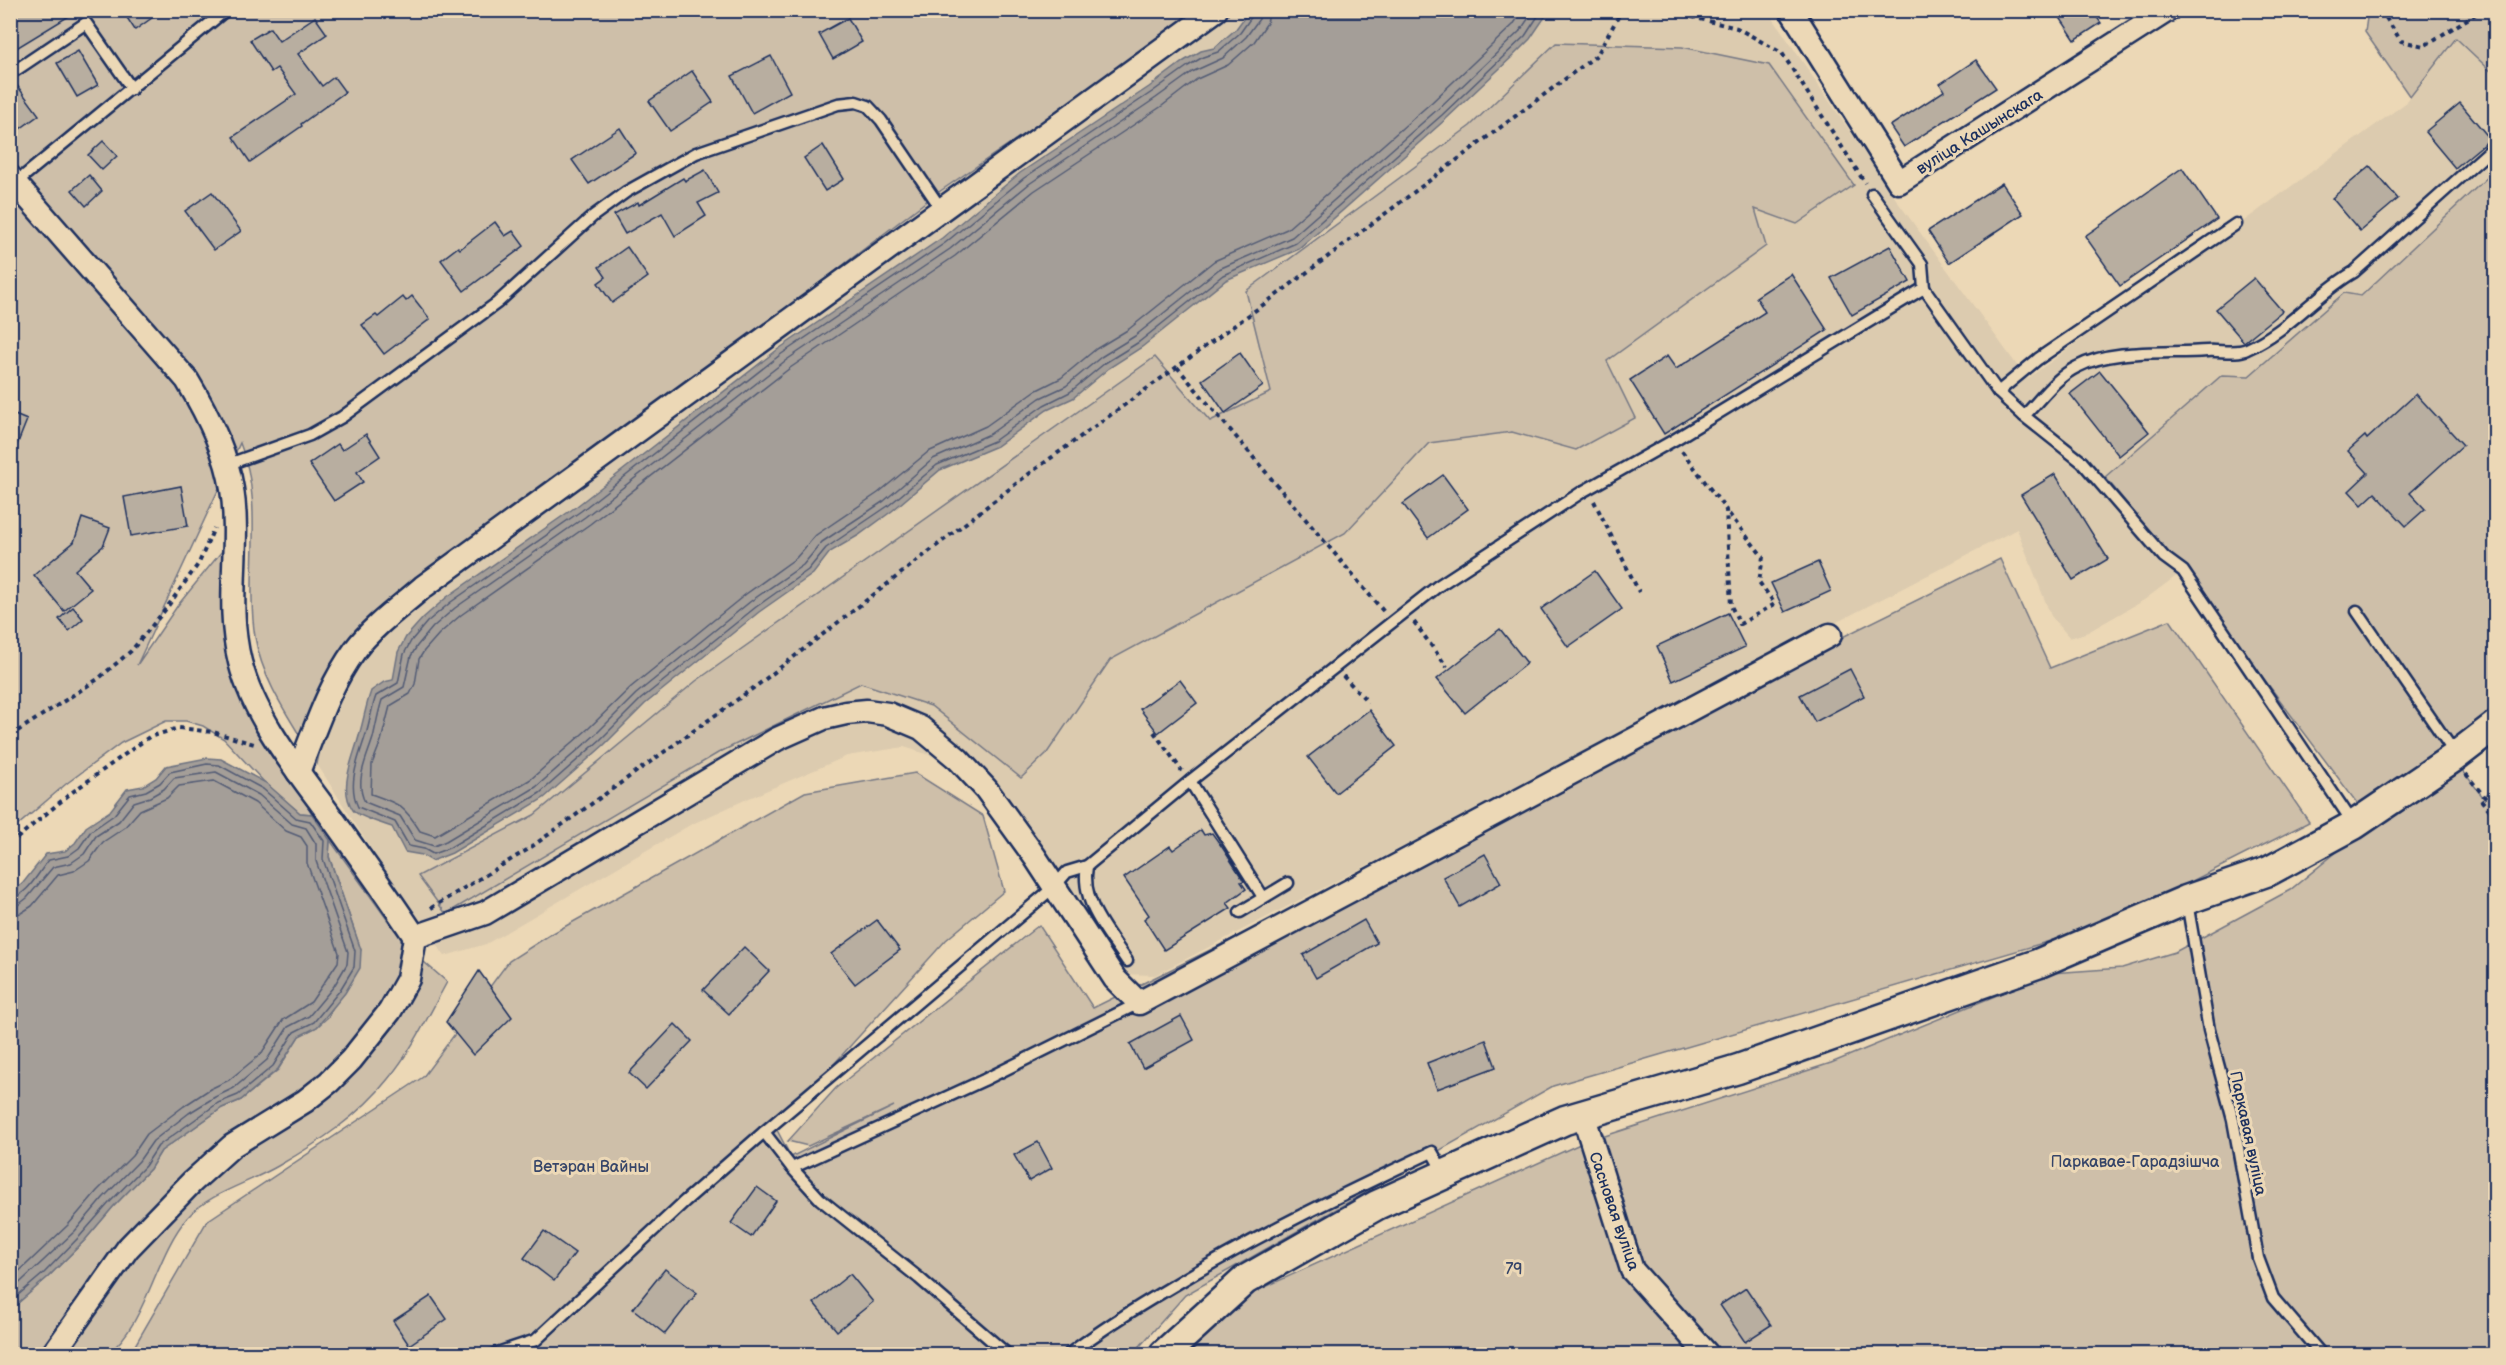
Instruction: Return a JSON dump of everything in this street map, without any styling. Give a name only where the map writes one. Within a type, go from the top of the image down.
[{"type":"street","points":[[292,763],[334,682],[356,649],[380,623],[423,587],[1216,10]]},
{"type":"street","name":"вуліца Кашынскага","points":[[1791,10],[1899,182],[2168,10]]},
{"type":"street","points":[[12,182],[187,380],[206,411],[226,465],[232,489],[234,513],[232,600],[240,662],[249,688],[263,717],[292,763],[411,931],[408,979],[390,1011],[351,1060],[305,1101],[232,1146],[192,1182],[128,1248],[53,1354]]},
{"type":"street","points":[[411,931],[485,913],[777,739],[824,718],[867,711],[888,714],[921,728],[958,759],[986,789],[1010,820],[1115,979],[1139,1003],[1830,635]]},
{"type":"street","points":[[1164,1354],[1245,1280],[1377,1205],[1565,1120],[1738,1069],[2037,964],[2186,900],[2269,871],[2354,825],[2455,757],[2496,725]]},
{"type":"street","name":"Сасновая вуліца","points":[[1583,1114],[1632,1270],[1707,1354]]},
{"type":"lane","points":[[12,182],[132,89],[226,10]]},
{"type":"lane","points":[[16,70],[86,23],[132,89]]},
{"type":"lane","points":[[226,465],[310,435],[342,417],[497,303],[592,216],[626,192],[696,153],[838,104],[856,102],[868,106],[880,120],[942,210]]},
{"type":"lane","points":[[2024,416],[2061,377],[2077,366],[2107,358],[2152,352],[2246,350],[2322,296],[2334,283],[2354,272],[2493,151]]},
{"type":"lane","points":[[1872,194],[1922,264],[1924,288],[1998,392],[2082,462],[2164,557],[2182,571],[2354,825]]},
{"type":"lane","points":[[1998,392],[2038,359],[2236,224]]},
{"type":"lane","points":[[494,1354],[536,1340],[685,1201],[1054,887],[1067,872],[1087,866],[1190,781],[1438,586],[1588,490],[1924,288]]},
{"type":"lane","points":[[2357,611],[2455,757]]},
{"type":"lane","points":[[1190,781],[1263,897]]},
{"type":"lane","points":[[1087,866],[1085,886],[1091,906],[1127,961]]},
{"type":"lane","points":[[1240,912],[1288,883]]},
{"type":"lane","name":"Паркавая вуліца","points":[[2186,900],[2209,1030],[2233,1120],[2258,1258],[2273,1298],[2321,1354]]},
{"type":"lane","points":[[792,1168],[984,1080],[1139,1003]]},
{"type":"lane","points":[[764,1132],[820,1199],[919,1278],[1007,1354]]},
{"type":"lane","points":[[1069,1354],[1100,1330],[1221,1257],[1432,1152],[1445,1174]]},
{"type":"path","points":[[411,931],[759,684],[1026,476],[1278,294],[1597,55],[1622,10]]},
{"type":"path","points":[[1647,10],[1688,16],[1737,28],[1782,53],[1872,194]]},
{"type":"path","points":[[2381,10],[2401,41],[2424,46],[2482,10]]},
{"type":"path","points":[[1178,367],[1392,622]]},
{"type":"path","points":[[1674,440],[1763,557],[1759,582],[1775,604],[1740,624],[1731,606],[1726,510]]},
{"type":"path","points":[[1588,490],[1639,592]]},
{"type":"path","points":[[10,736],[98,679],[131,651],[165,610],[199,563],[215,526]]},
{"type":"path","points":[[1406,612],[1447,667]]},
{"type":"path","points":[[1335,667],[1368,702]]},
{"type":"path","points":[[10,844],[71,793],[149,737],[179,728],[213,732],[292,763]]},
{"type":"path","points":[[1154,732],[1190,781]]},
{"type":"path","points":[[2455,757],[2496,811]]},
{"type":"path","points":[[2481,800],[2496,818]]},
{"type":"shaded area","points":[[1204,11],[1768,11],[1900,205],[2027,379],[2407,102],[2456,38],[2495,75],[2495,172],[2360,296],[2344,294],[2249,376],[2127,505],[2183,571],[2144,600],[2088,632],[2070,638],[2051,616],[2017,529],[1155,975],[1120,974],[1067,898],[1041,898],[1034,872],[975,784],[936,757],[904,747],[847,756],[747,799],[690,825],[486,944],[445,956],[409,908],[317,764],[325,726],[355,653],[581,465],[933,196]]},
{"type":"green space","points":[[11,11],[1204,11],[933,196],[375,625],[325,726],[317,764],[280,703],[259,654],[253,613],[251,490],[240,443],[137,665],[178,605],[222,551],[222,623],[230,666],[312,814],[300,813],[265,783],[224,739],[203,726],[186,721],[166,721],[121,743],[66,784],[11,831]]},
{"type":"green space","points":[[2368,11],[2495,11],[2495,75],[2456,38],[2410,97],[2365,32]]},
{"type":"green space","points":[[1556,43],[1682,47],[1769,65],[1854,185],[1797,224],[1755,209],[1766,246],[1607,361],[1635,418],[1576,450],[1512,432],[1429,443],[1345,533],[1110,660],[1047,753],[1021,778],[931,706],[861,683],[718,753],[446,914],[418,876],[534,815],[696,681],[1155,357],[1210,421],[1271,392],[1246,291],[1470,126]]},
{"type":"green space","points":[[2494,171],[2495,731],[2456,762],[2483,797],[2495,788],[2495,1354],[1177,1354],[1209,1324],[1252,1293],[1580,1144],[1831,1063],[2051,973],[2122,968],[2175,952],[2290,890],[2372,823],[2183,571],[2105,477],[2222,375],[2249,376],[2344,293],[2361,296]]},
{"type":"green space","name":"Ветэран Вайны","points":[[2000,559],[2050,668],[2170,620],[2309,822],[2105,925],[1553,1086],[1185,1295],[1133,1354],[130,1354],[207,1221],[423,1077],[509,961],[548,936],[805,792],[915,773],[983,816],[1004,891],[946,940],[776,1128],[791,1157],[894,1106],[808,1146],[788,1141],[836,1088],[1039,925],[1093,1008]]},
{"type":"green space","points":[[330,840],[394,929],[417,956],[447,982],[427,1020],[397,1068],[377,1092],[351,1117],[308,1148],[267,1172],[206,1202],[187,1218],[166,1251],[131,1326],[120,1342],[107,1354],[11,1354],[11,1309],[48,1277],[85,1240],[150,1169],[161,1151],[222,1108],[241,1100],[278,1070],[299,1036],[317,1027],[328,1017],[361,950],[329,856]]},
{"type":"water","points":[[1249,11],[1549,11],[1530,39],[1513,56],[1446,119],[1299,249],[1226,280],[1073,398],[1047,410],[997,446],[940,470],[892,511],[859,535],[830,552],[813,574],[759,612],[645,704],[604,745],[544,798],[452,853],[432,861],[422,855],[405,852],[392,827],[353,810],[349,801],[347,781],[371,691],[384,682],[393,680],[398,652],[406,637],[423,618],[447,597],[577,506],[777,350],[942,238],[1020,173],[1184,61],[1201,51],[1214,48],[1236,29]]},
{"type":"water","points":[[207,758],[221,759],[266,783],[300,813],[312,814],[330,840],[329,857],[361,950],[360,968],[345,993],[317,1027],[299,1036],[278,1069],[241,1100],[222,1108],[161,1151],[150,1169],[85,1240],[48,1277],[11,1309],[11,894],[46,854],[65,851],[75,843],[86,827],[110,811],[127,789],[143,786],[156,778],[166,766]]},
{"type":"building","points":[[10,10],[79,10],[10,52]]},
{"type":"building","points":[[122,10],[163,10],[135,30]]},
{"type":"building","points":[[2055,10],[2092,10],[2101,23],[2075,40]]},
{"type":"building","points":[[315,17],[327,34],[298,54],[322,86],[334,77],[345,92],[301,124],[302,126],[250,162],[233,137],[296,94],[277,68],[271,72],[250,40],[270,28],[279,41]]},
{"type":"building","points":[[848,18],[862,42],[833,59],[819,34]]},
{"type":"building","points":[[78,51],[98,85],[77,97],[57,63]]},
{"type":"building","points":[[771,56],[790,92],[752,113],[732,76]]},
{"type":"building","points":[[1976,60],[1996,88],[1904,147],[1890,126],[1944,91],[1940,84]]},
{"type":"building","points":[[692,71],[713,102],[670,131],[649,101]]},
{"type":"building","points":[[10,76],[39,115],[17,131],[10,122]]},
{"type":"building","points":[[2460,103],[2490,139],[2455,168],[2425,132]]},
{"type":"building","points":[[620,128],[636,153],[589,184],[572,160]]},
{"type":"building","points":[[103,141],[117,156],[102,170],[88,155]]},
{"type":"building","points":[[823,145],[844,179],[825,191],[804,158]]},
{"type":"building","points":[[2370,166],[2398,199],[2360,231],[2332,198]]},
{"type":"building","points":[[2182,168],[2217,219],[2120,286],[2085,236]]},
{"type":"building","points":[[705,170],[718,193],[698,203],[706,216],[675,236],[662,213],[625,234],[614,215],[638,202],[639,205],[683,178],[685,181]]},
{"type":"building","points":[[89,175],[102,191],[86,206],[72,190]]},
{"type":"building","points":[[2002,183],[2023,214],[1949,263],[1928,231]]},
{"type":"building","points":[[212,192],[241,231],[214,250],[185,211]]},
{"type":"building","points":[[495,222],[505,236],[513,231],[524,246],[464,291],[441,260],[458,247],[460,249]]},
{"type":"building","points":[[1890,246],[1910,282],[1852,315],[1831,278]]},
{"type":"building","points":[[627,247],[648,277],[612,303],[598,283],[606,277],[599,267]]},
{"type":"building","points":[[1791,274],[1827,330],[1664,434],[1630,380],[1667,356],[1676,369],[1765,312],[1756,297]]},
{"type":"building","points":[[2254,278],[2282,311],[2244,342],[2216,309]]},
{"type":"building","points":[[412,296],[430,319],[384,354],[362,325],[376,315],[378,317],[403,297],[406,301]]},
{"type":"building","points":[[1240,353],[1263,386],[1225,413],[1202,380]]},
{"type":"building","points":[[2100,371],[2149,432],[2119,456],[2070,394]]},
{"type":"building","points":[[2416,394],[2463,445],[2410,493],[2425,509],[2406,526],[2375,493],[2362,505],[2349,491],[2368,473],[2348,451],[2365,436],[2367,439]]},
{"type":"building","points":[[10,413],[27,420],[11,460],[10,460]]},
{"type":"building","points":[[366,434],[380,456],[357,472],[363,482],[334,501],[309,464],[338,444],[342,450]]},
{"type":"building","points":[[2055,474],[2108,559],[2073,580],[2021,495]]},
{"type":"building","points":[[1443,475],[1468,509],[1428,538],[1403,504]]},
{"type":"building","points":[[181,486],[188,526],[131,536],[124,497]]},
{"type":"building","points":[[82,518],[110,528],[103,546],[75,570],[91,589],[64,611],[34,575],[74,542]]},
{"type":"building","points":[[1818,562],[1831,591],[1785,612],[1771,583]]},
{"type":"building","points":[[1595,571],[1622,609],[1568,647],[1541,609]]},
{"type":"building","points":[[73,607],[83,619],[69,631],[59,619]]},
{"type":"building","points":[[1728,613],[1745,647],[1673,681],[1657,646]]},
{"type":"building","points":[[1500,629],[1527,663],[1465,713],[1437,679]]},
{"type":"building","points":[[1850,669],[1864,696],[1815,722],[1800,695]]},
{"type":"building","points":[[1180,680],[1197,703],[1158,733],[1140,709]]},
{"type":"building","points":[[1369,710],[1396,746],[1336,793],[1308,757]]},
{"type":"building","points":[[1201,830],[1204,835],[1212,833],[1244,881],[1241,882],[1246,889],[1227,903],[1231,908],[1164,950],[1144,919],[1149,915],[1124,878],[1170,846],[1173,850]]},
{"type":"building","points":[[1485,854],[1501,883],[1460,907],[1443,877]]},
{"type":"building","points":[[877,920],[900,950],[855,984],[831,954]]},
{"type":"building","points":[[1364,920],[1377,943],[1316,978],[1303,955]]},
{"type":"building","points":[[744,947],[769,971],[729,1014],[703,990]]},
{"type":"building","points":[[479,971],[512,1017],[473,1055],[446,1022]]},
{"type":"building","points":[[1181,1016],[1194,1040],[1143,1068],[1130,1044]]},
{"type":"building","points":[[675,1024],[692,1041],[646,1089],[629,1073]]},
{"type":"building","points":[[1486,1040],[1496,1067],[1437,1089],[1427,1063]]},
{"type":"building","points":[[1038,1142],[1052,1168],[1029,1181],[1014,1155]]},
{"type":"building","points":[[757,1187],[776,1201],[751,1237],[731,1223]]},
{"type":"building","points":[[544,1231],[575,1253],[554,1281],[524,1258]]},
{"type":"building","points":[[665,1269],[697,1293],[665,1334],[633,1309]]},
{"type":"building","points":[[850,1274],[873,1302],[837,1331],[814,1303]]},
{"type":"building","points":[[1746,1288],[1771,1325],[1745,1342],[1720,1305]]},
{"type":"building","points":[[431,1296],[447,1319],[409,1345],[393,1321]]},
{"type":"park label","name":"Паркавае-Гарадзішча","points":[[2135,1161]]},
{"type":"park label","name":"79","points":[[1514,1268]]}]
